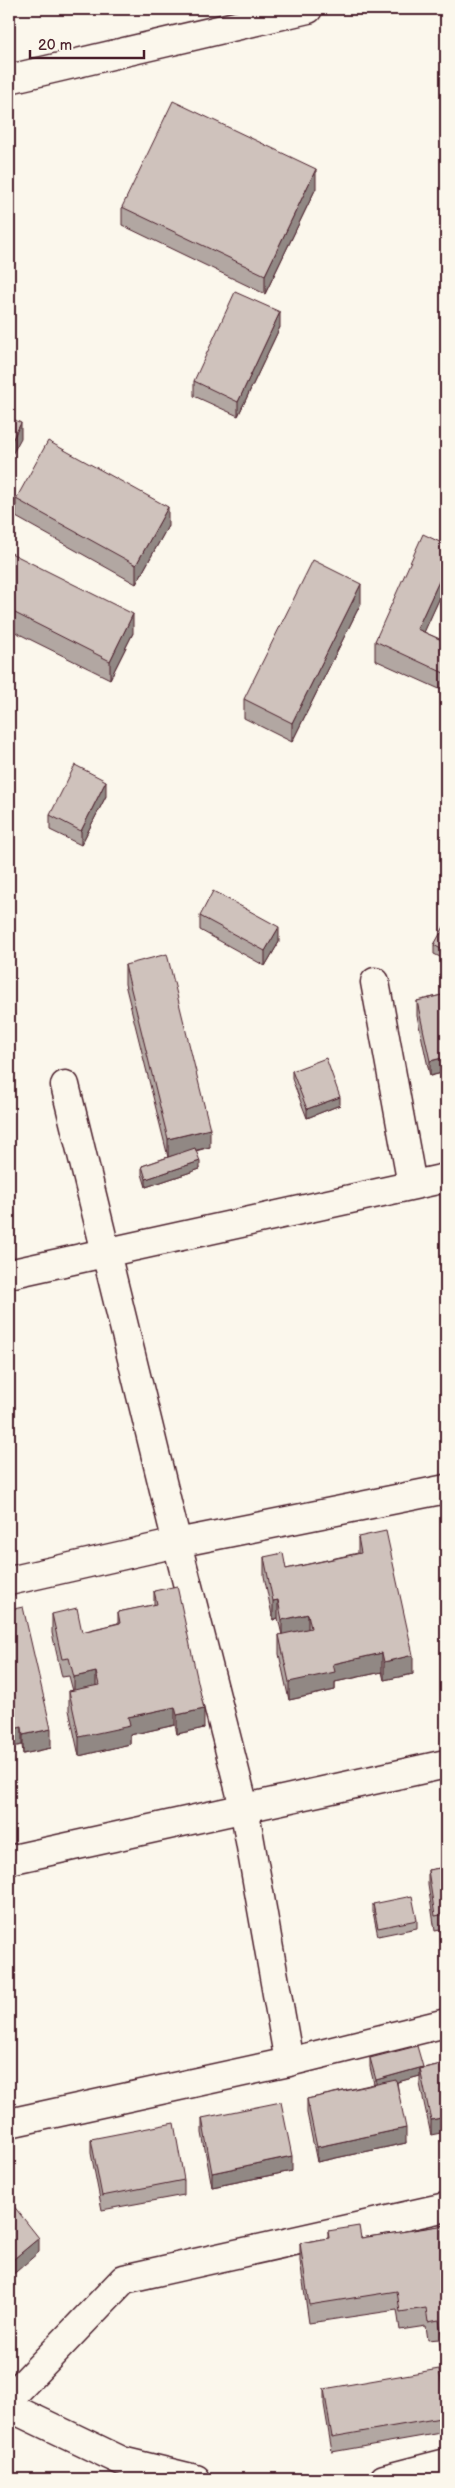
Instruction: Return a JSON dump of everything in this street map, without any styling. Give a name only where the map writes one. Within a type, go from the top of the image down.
[{"type":"street","points":[[9,79],[308,9]]},
{"type":"street","points":[[375,982],[412,1185]]},
{"type":"street","points":[[66,1084],[177,1543],[244,1807],[289,2062]]},
{"type":"street","points":[[9,1274],[446,1178]]},
{"type":"street","points":[[9,1581],[177,1543],[446,1490]]},
{"type":"street","points":[[9,1860],[446,1764]]},
{"type":"street","points":[[9,2123],[289,2062],[446,2023]]},
{"type":"street","points":[[9,2399],[124,2279],[446,2207]]},
{"type":"street","points":[[9,2407],[118,2470],[196,2479]]},
{"type":"street","points":[[384,2479],[446,2464]]},
{"type":"building","points":[[173,101],[316,169],[265,275],[122,207]]},
{"type":"building","points":[[235,292],[280,312],[238,402],[194,381]]},
{"type":"building","points":[[9,417],[21,423],[9,446]]},
{"type":"building","points":[[48,441],[168,507],[136,565],[16,499]]},
{"type":"building","points":[[423,534],[446,545],[446,566],[417,629],[446,642],[446,674],[375,641]]},
{"type":"building","points":[[9,552],[133,614],[110,661],[9,610]]},
{"type":"building","points":[[313,560],[361,584],[292,723],[244,699]]},
{"type":"building","points":[[75,765],[106,781],[81,831],[50,815]]},
{"type":"building","points":[[213,891],[279,927],[265,951],[200,916]]},
{"type":"building","points":[[446,923],[446,952],[434,945]]},
{"type":"building","points":[[167,954],[210,1129],[168,1139],[125,965]]},
{"type":"building","points":[[446,994],[446,1057],[430,1061],[417,1001]]},
{"type":"building","points":[[326,1058],[340,1097],[307,1109],[292,1071]]},
{"type":"building","points":[[195,1148],[200,1161],[146,1179],[142,1166]]},
{"type":"building","points":[[386,1531],[413,1655],[384,1662],[382,1653],[333,1664],[335,1672],[289,1682],[279,1635],[311,1628],[308,1614],[282,1620],[278,1600],[273,1601],[264,1557],[283,1553],[286,1569],[361,1553],[358,1537]]},
{"type":"building","points":[[177,1586],[204,1709],[177,1715],[175,1707],[128,1717],[130,1726],[79,1737],[69,1691],[99,1685],[96,1672],[74,1677],[69,1658],[62,1659],[52,1614],[77,1608],[82,1632],[120,1623],[118,1612],[157,1604],[154,1591]]},
{"type":"building","points":[[23,1607],[51,1729],[23,1735],[22,1727],[9,1730],[9,1610]]},
{"type":"building","points":[[446,1867],[446,1914],[435,1916],[428,1870]]},
{"type":"building","points":[[412,1896],[417,1920],[378,1928],[373,1904]]},
{"type":"building","points":[[417,2046],[423,2067],[376,2080],[370,2058]]},
{"type":"building","points":[[446,2063],[446,2117],[431,2120],[420,2069]]},
{"type":"building","points":[[396,2080],[406,2128],[317,2147],[307,2099]]},
{"type":"building","points":[[281,2102],[292,2156],[212,2173],[202,2118]]},
{"type":"building","points":[[174,2123],[184,2180],[102,2196],[91,2139]]},
{"type":"building","points":[[9,2200],[39,2238],[9,2263]]},
{"type":"building","points":[[446,2225],[446,2336],[442,2336],[439,2320],[428,2322],[426,2308],[400,2312],[397,2291],[309,2305],[300,2243],[329,2238],[328,2231],[359,2226],[361,2238]]},
{"type":"building","points":[[439,2369],[446,2417],[332,2437],[324,2389]]}]
